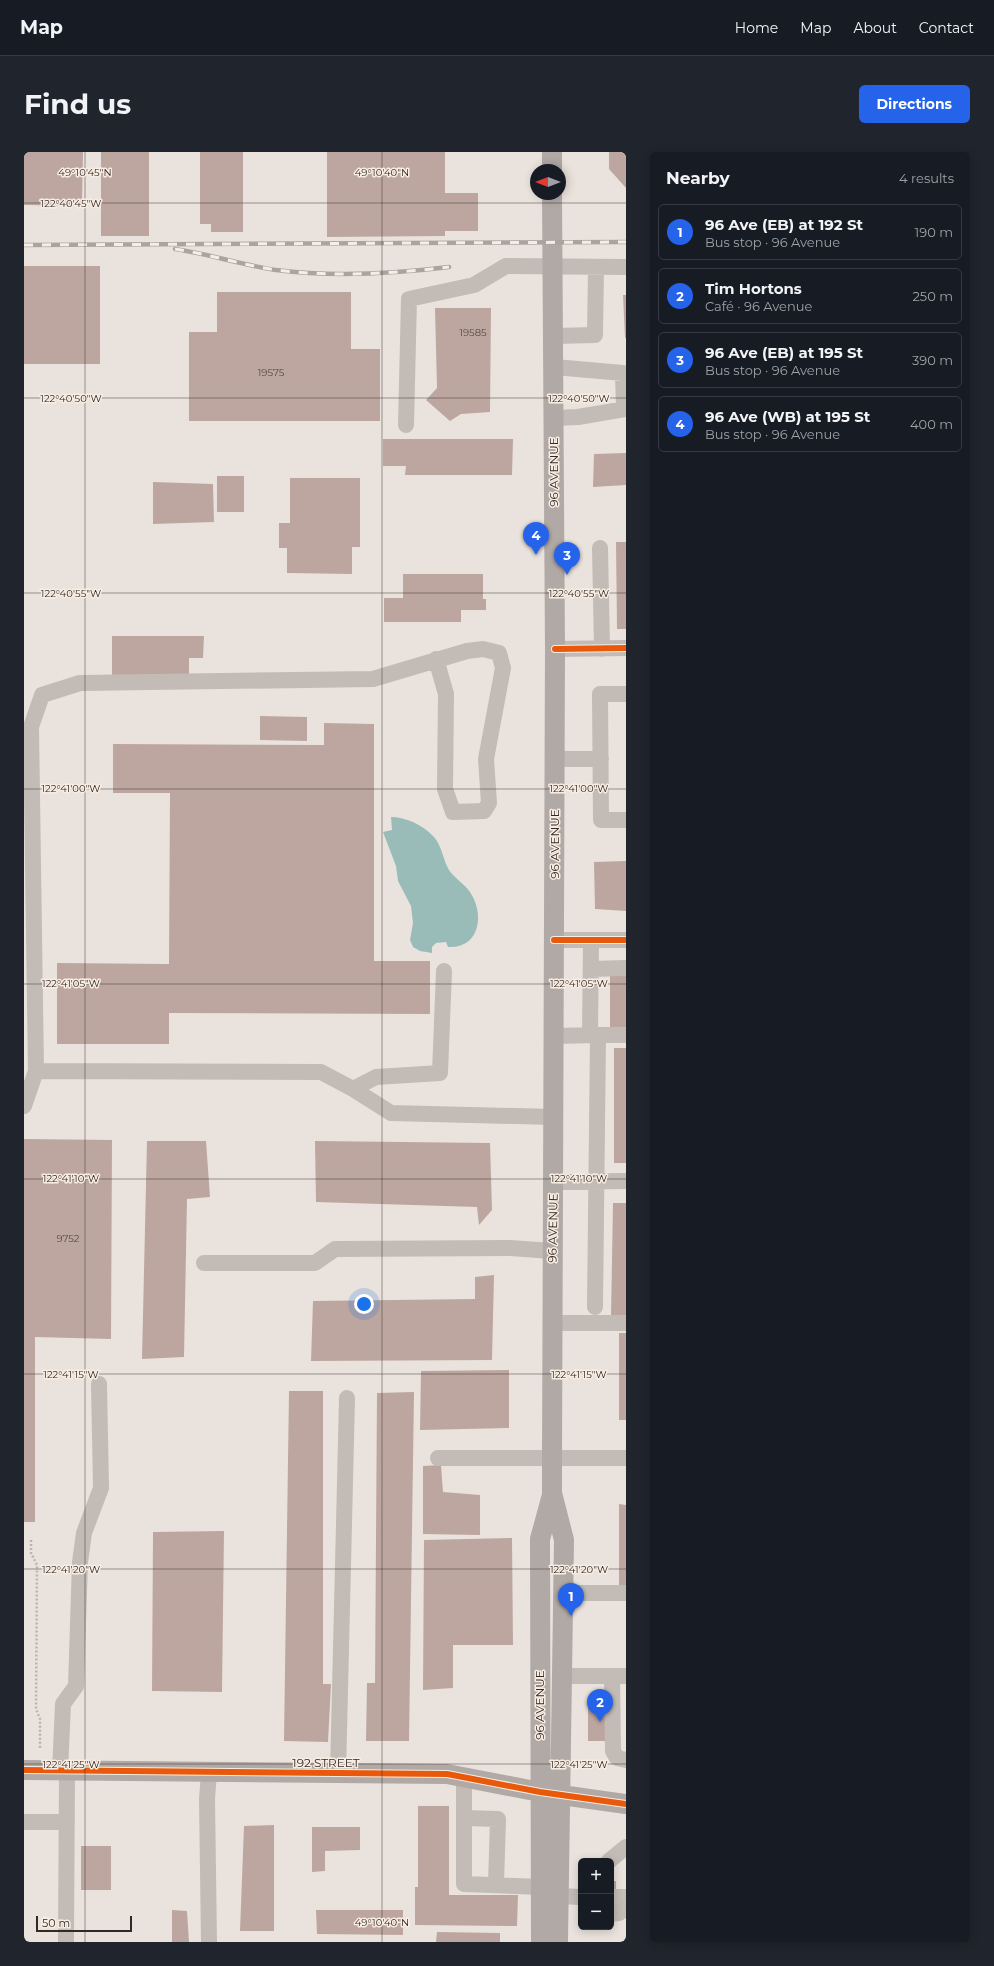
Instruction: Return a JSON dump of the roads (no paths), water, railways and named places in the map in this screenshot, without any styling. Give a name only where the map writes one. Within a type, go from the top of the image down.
[{"type":"main road","points":[[552,152],[552,164]]},
{"type":"main road","name":"96 AVENUE","points":[[541,1942],[540,1539],[562,1454],[552,1324],[555,759],[554,336],[552,200]]},
{"type":"main road","name":"96 AVENUE","points":[[552,1493],[564,1540],[558,1942]]},
{"type":"main road","name":"192 STREET","points":[[24,1770],[209,1773],[447,1774],[540,1792],[626,1804]]},
{"type":"street","points":[[406,425],[409,299],[474,286],[506,266],[596,268],[626,267]]},
{"type":"street","points":[[554,336],[595,335],[596,268]]},
{"type":"street","points":[[554,367],[623,373],[625,409],[554,418]]},
{"type":"street","points":[[600,548],[602,649]]},
{"type":"street","points":[[24,1106],[36,1071],[31,727],[42,695],[80,683],[373,679],[436,659],[483,648],[499,653],[503,668],[486,759],[489,803],[484,811],[453,812],[445,789],[446,694],[436,659]]},
{"type":"street","points":[[555,649],[626,648]]},
{"type":"street","points":[[626,694],[600,694],[601,820],[626,820]]},
{"type":"street","points":[[555,759],[601,759]]},
{"type":"street","points":[[554,940],[626,940]]},
{"type":"street","points":[[592,940],[591,969],[594,1035],[596,1181],[595,1307]]},
{"type":"street","points":[[591,969],[626,968]]},
{"type":"street","points":[[353,1089],[376,1077],[440,1073],[444,971]]},
{"type":"street","points":[[554,1036],[626,1035]]},
{"type":"street","points":[[36,1071],[321,1072],[353,1089],[392,1113],[554,1117]]},
{"type":"street","points":[[553,1182],[626,1181]]},
{"type":"street","points":[[204,1263],[315,1262],[335,1249],[510,1248],[552,1251]]},
{"type":"street","points":[[552,1324],[626,1323]]},
{"type":"street","points":[[66,1942],[67,1822],[62,1704],[76,1686],[80,1562],[84,1533],[101,1488],[99,1384]]},
{"type":"street","points":[[338,1774],[347,1398]]},
{"type":"street","points":[[438,1458],[562,1454],[626,1458]]},
{"type":"street","points":[[563,1593],[626,1593]]},
{"type":"street","points":[[562,1676],[619,1676],[613,1751],[617,1758],[626,1760]]},
{"type":"street","points":[[209,1773],[207,1799],[209,1942]]},
{"type":"street","points":[[464,1777],[464,1884],[496,1884],[541,1887]]},
{"type":"street","points":[[464,1818],[498,1819],[496,1884]]},
{"type":"street","points":[[24,1822],[67,1822]]},
{"type":"street","points":[[613,1858],[626,1847]]},
{"type":"street","points":[[614,1861],[626,1861]]},
{"type":"street","points":[[559,1896],[578,1897]]},
{"type":"street","points":[[614,1914],[619,1913],[626,1908]]},
{"type":"street","points":[[614,1921],[626,1921]]},
{"type":"water","points":[[391,817],[408,820],[420,825],[430,833],[437,841],[449,870],[470,892],[475,901],[478,920],[477,928],[473,936],[467,942],[459,946],[448,947],[446,942],[436,943],[432,947],[432,953],[420,951],[413,947],[410,940],[413,923],[411,906],[398,881],[396,866],[383,832],[392,830]]},
{"type":"tunnel","points":[[614,1897],[626,1897]]},
{"type":"railway","points":[[24,245],[626,242]]},
{"type":"railway","points":[[175,249],[263,268],[297,272],[362,274],[449,267]]},
{"type":"place","name":"96 Ave (WB) at 195 St","points":[[536,555]]},
{"type":"place","name":"96 Ave (EB) at 195 St","points":[[567,575]]},
{"type":"place","name":"96 Ave (EB) at 192 St","points":[[571,1616]]},
{"type":"place","name":"Tim Hortons","points":[[600,1722]]}]
